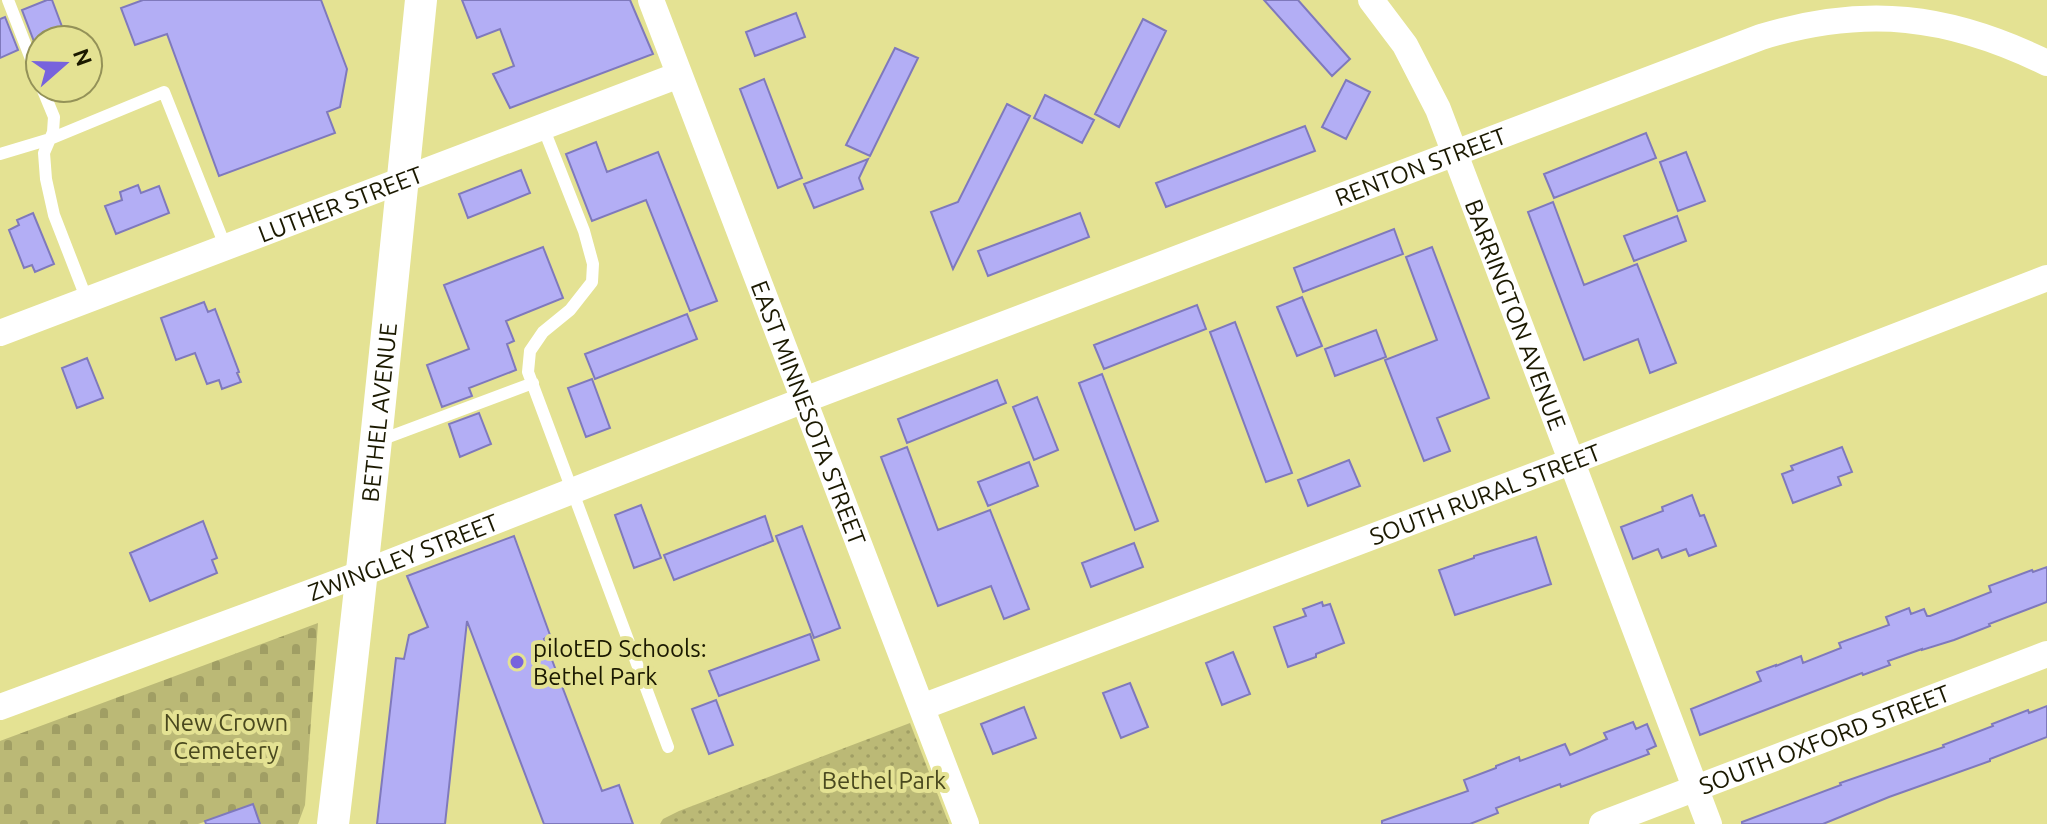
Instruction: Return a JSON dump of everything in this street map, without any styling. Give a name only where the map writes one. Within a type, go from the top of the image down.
[{"type":"street","name":"BETHEL AVENUE","points":[[333,824],[363,573],[421,0]]},
{"type":"street","name":"EAST MINNESOTA STREET","points":[[651,0],[966,824]]},
{"type":"street","name":"BARRINGTON AVENUE","points":[[1371,0],[1405,45],[1430,90],[1709,824]]},
{"type":"street","name":"RENTON STREET","points":[[804,400],[1761,37],[1821,22],[1895,19],[1936,24],[1987,36],[2047,63]]},
{"type":"street","name":"LUTHER STREET","points":[[0,333],[679,75]]},
{"type":"street","name":"SOUTH RURAL STREET","points":[[922,707],[2047,278]]},
{"type":"street","name":"ZWINGLEY STREET","points":[[0,707],[363,573],[804,400]]},
{"type":"street","name":"SOUTH OXFORD STREET","points":[[1602,824],[2047,654]]},
{"type":"lane","points":[[8,0],[24,41]]},
{"type":"lane","points":[[0,154],[50,139],[164,92],[226,248]]},
{"type":"lane","points":[[49,104],[54,117],[53,132],[44,153],[49,191],[54,215],[87,300]]},
{"type":"lane","points":[[543,127],[584,231],[593,264],[592,282],[570,310],[543,332],[530,351],[528,372],[668,747]]},
{"type":"lane","points":[[375,442],[533,383]]},
{"type":"green space","name":"New Crown Cemetery","points":[[318,623],[305,805],[298,824],[260,824],[253,805],[198,824],[0,824],[0,741]]},
{"type":"green space","name":"Bethel Park","points":[[910,723],[949,824],[660,824],[663,819],[679,811]]},
{"type":"building","points":[[52,0],[61,24],[27,24],[22,10]]},
{"type":"building","points":[[143,0],[321,0],[347,69],[340,107],[327,112],[335,133],[219,176],[167,34],[135,45],[121,8]]},
{"type":"building","points":[[462,0],[630,0],[653,54],[510,108],[493,74],[514,66],[500,29],[477,38]]},
{"type":"building","points":[[1264,0],[1298,0],[1350,59],[1332,76]]},
{"type":"building","points":[[796,13],[805,37],[755,56],[746,32]]},
{"type":"building","points":[[5,17],[18,50],[0,58],[0,19]]},
{"type":"building","points":[[1143,19],[1166,31],[1119,127],[1095,114]]},
{"type":"building","points":[[895,48],[918,58],[870,156],[846,145]]},
{"type":"building","points":[[764,79],[802,178],[778,188],[740,89]]},
{"type":"building","points":[[1346,80],[1370,92],[1346,139],[1322,127]]},
{"type":"building","points":[[1045,95],[1094,120],[1082,143],[1034,118]]},
{"type":"building","points":[[1007,104],[1030,116],[953,269],[931,212],[958,202]]},
{"type":"building","points":[[1305,126],[1315,151],[1166,207],[1156,183]]},
{"type":"building","points":[[1646,133],[1656,158],[1554,198],[1544,174]]},
{"type":"building","points":[[596,142],[607,172],[658,152],[717,301],[690,311],[646,200],[592,221],[566,154]]},
{"type":"building","points":[[1686,152],[1705,201],[1678,211],[1660,162]]},
{"type":"building","points":[[868,159],[859,178],[863,189],[814,208],[804,184]]},
{"type":"building","points":[[521,170],[530,193],[468,218],[459,194]]},
{"type":"building","points":[[138,185],[141,193],[159,186],[169,213],[116,234],[105,206],[122,200],[120,192]]},
{"type":"building","points":[[1553,202],[1584,285],[1637,264],[1676,363],[1650,373],[1638,339],[1584,360],[1528,212]]},
{"type":"building","points":[[33,213],[54,264],[35,272],[32,265],[24,268],[9,230],[19,225],[17,220]]},
{"type":"building","points":[[1080,213],[1089,237],[988,276],[978,251]]},
{"type":"building","points":[[1677,216],[1686,241],[1634,261],[1624,236]]},
{"type":"building","points":[[1394,229],[1403,254],[1303,292],[1294,268]]},
{"type":"building","points":[[543,247],[563,298],[506,321],[514,341],[507,344],[516,370],[469,388],[472,396],[442,407],[427,365],[469,349],[444,285]]},
{"type":"building","points":[[1432,247],[1489,398],[1437,418],[1450,451],[1424,461],[1385,360],[1437,340],[1406,257]]},
{"type":"building","points":[[1302,297],[1322,346],[1297,356],[1277,307]]},
{"type":"building","points":[[204,302],[208,312],[215,309],[239,372],[241,382],[222,389],[219,380],[207,384],[195,353],[176,360],[161,318]]},
{"type":"building","points":[[1197,305],[1206,329],[1104,369],[1094,345]]},
{"type":"building","points":[[687,314],[697,339],[595,379],[585,354]]},
{"type":"building","points":[[1235,322],[1292,473],[1266,482],[1210,332]]},
{"type":"building","points":[[1376,330],[1386,357],[1335,376],[1325,349]]},
{"type":"building","points":[[87,358],[103,398],[77,408],[62,368]]},
{"type":"building","points":[[1102,374],[1158,521],[1135,530],[1079,383]]},
{"type":"building","points":[[592,379],[610,428],[586,437],[568,388]]},
{"type":"building","points":[[997,380],[1006,403],[907,443],[898,419]]},
{"type":"building","points":[[1037,397],[1058,450],[1034,460],[1013,407]]},
{"type":"building","points":[[479,413],[491,444],[460,457],[449,424]]},
{"type":"building","points":[[907,447],[938,530],[990,510],[1029,609],[1004,619],[991,586],[938,606],[881,457]]},
{"type":"building","points":[[1842,447],[1852,472],[1838,477],[1841,485],[1793,503],[1782,474],[1793,470],[1791,466]]},
{"type":"building","points":[[1349,460],[1360,486],[1308,506],[1298,480]]},
{"type":"building","points":[[1029,462],[1038,486],[988,506],[978,482]]},
{"type":"building","points":[[1692,495],[1716,546],[1689,556],[1686,549],[1662,558],[1658,549],[1633,559],[1621,527],[1663,511],[1662,507]]},
{"type":"building","points":[[641,505],[661,558],[634,568],[615,515]]},
{"type":"building","points":[[765,516],[773,541],[674,580],[664,555]]},
{"type":"building","points":[[203,521],[217,558],[212,560],[217,573],[150,601],[130,553]]},
{"type":"building","points":[[802,526],[840,628],[814,638],[776,536]]},
{"type":"building","points":[[514,536],[550,635],[544,639],[602,791],[619,785],[633,824],[544,824],[467,621],[445,824],[377,824],[396,658],[404,659],[409,635],[428,627],[407,576]]},
{"type":"building","points":[[1536,537],[1551,584],[1455,615],[1439,570]]},
{"type":"building","points":[[1134,543],[1143,567],[1091,587],[1082,563]]},
{"type":"building","points":[[2047,567],[2047,602],[1954,640],[1888,661],[1890,665],[1700,735],[1691,709],[1761,681],[1757,672],[1801,656],[1803,663],[1841,648],[1839,643],[1889,625],[1886,617],[1909,608],[1911,614],[1924,609],[1930,616],[1991,592],[1989,586]]},
{"type":"building","points":[[1322,602],[1323,606],[1330,604],[1344,643],[1288,667],[1274,627],[1306,616],[1303,609]]},
{"type":"building","points":[[810,634],[819,660],[719,696],[709,671]]},
{"type":"building","points":[[1233,652],[1250,694],[1222,705],[1206,663]]},
{"type":"building","points":[[1130,683],[1148,727],[1121,738],[1103,693]]},
{"type":"building","points":[[716,700],[733,745],[709,754],[692,709]]},
{"type":"building","points":[[2047,706],[2047,737],[1990,761],[1823,824],[1742,824],[1840,783],[1944,747],[2028,710],[2029,713]]},
{"type":"building","points":[[1024,707],[1036,738],[993,754],[981,724]]},
{"type":"building","points":[[1633,722],[1636,729],[1647,724],[1656,746],[1647,750],[1649,754],[1496,808],[1498,813],[1470,824],[1382,824],[1382,821],[1468,791],[1464,780],[1496,766],[1519,757],[1520,761],[1565,744],[1570,755],[1607,739],[1604,733]]},
{"type":"building","points":[[253,804],[260,824],[206,824],[205,821]]},
{"type":"place","name":"pilotED Schools: Bethel Park","points":[[517,662]]}]
